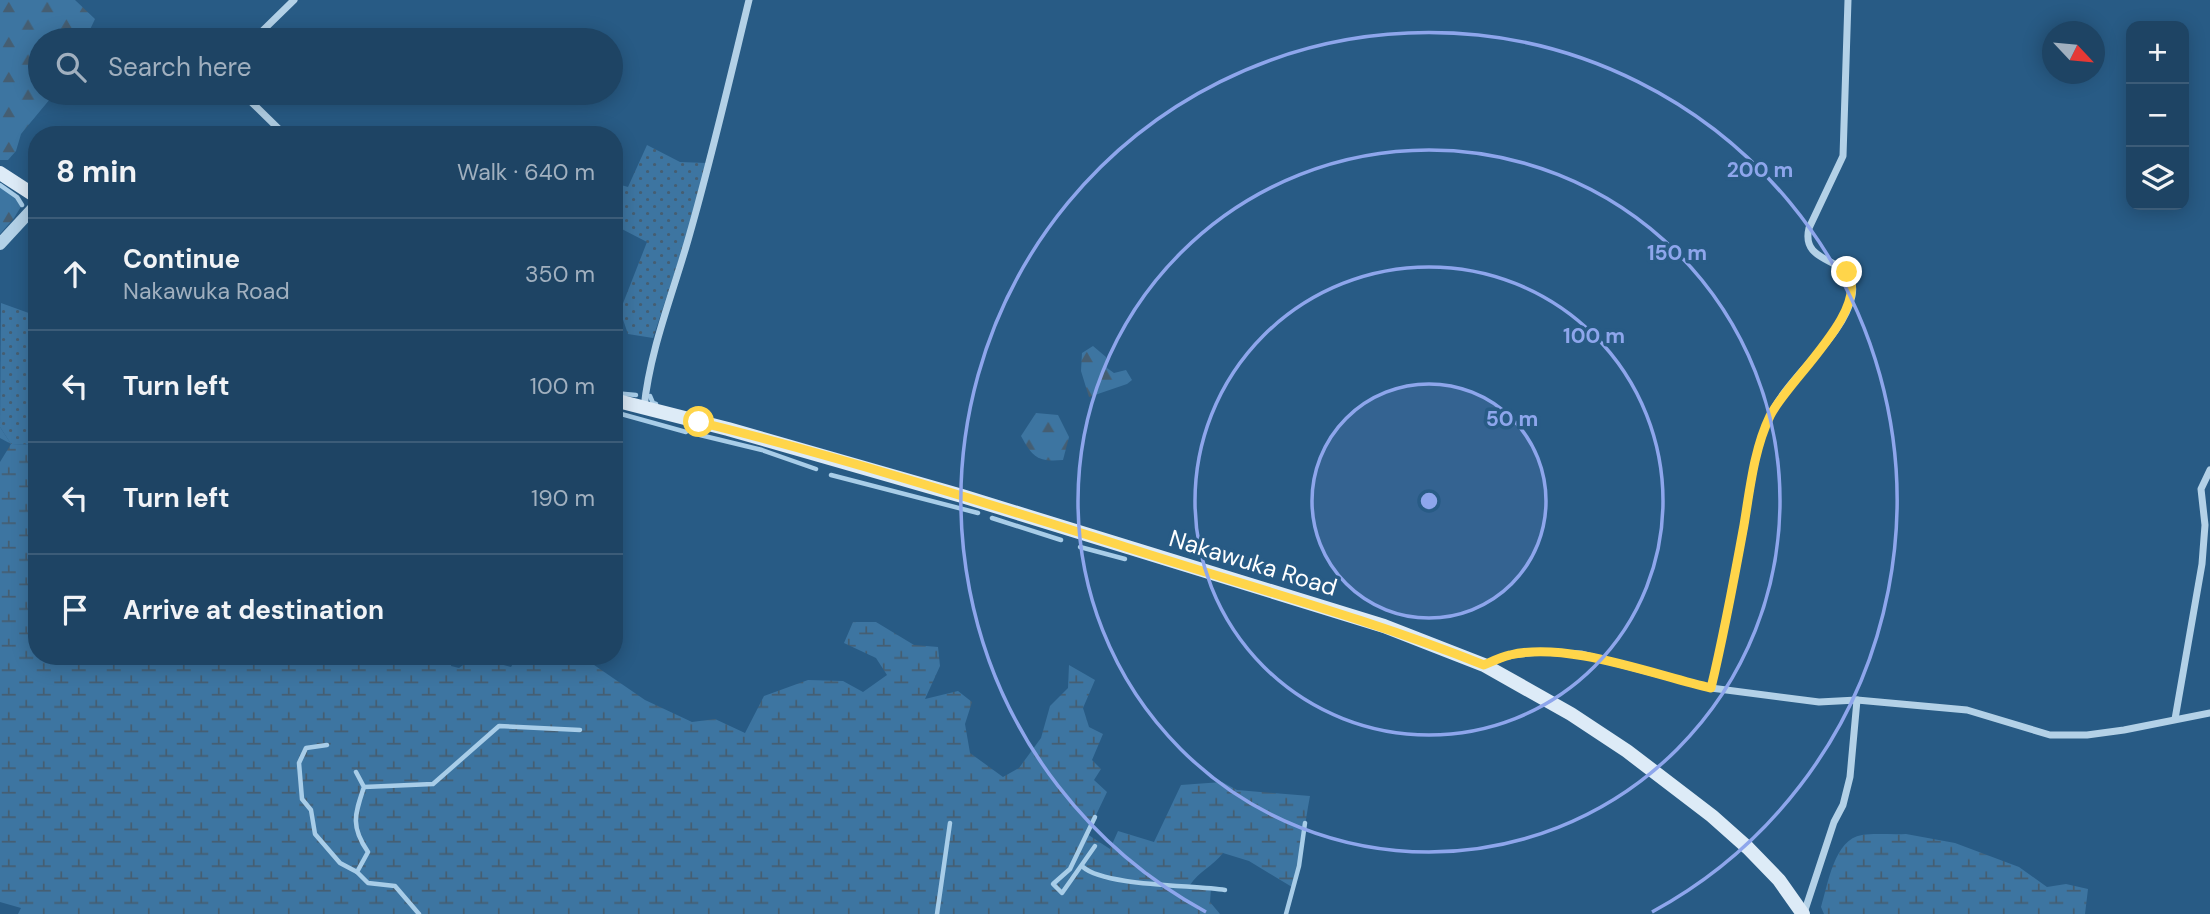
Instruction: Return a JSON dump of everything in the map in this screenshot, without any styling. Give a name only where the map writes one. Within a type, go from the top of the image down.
[{"type":"main road","points":[[0,173],[28,191]]},
{"type":"main road","name":"Nakawuka Road","points":[[623,402],[952,492],[1384,626],[1484,665],[1571,714],[1627,751],[1712,816],[1779,880],[1803,914]]},
{"type":"street","points":[[265,28],[294,0]]},
{"type":"street","points":[[644,408],[654,353],[704,185],[749,0]]},
{"type":"street","points":[[1711,688],[1726,628],[1754,469],[1765,426],[1787,388],[1822,348],[1840,321],[1853,292],[1847,272],[1811,249],[1807,238],[1843,156],[1847,0]]},
{"type":"street","points":[[254,105],[276,126]]},
{"type":"street","points":[[0,244],[28,214]]},
{"type":"street","points":[[2175,719],[2202,564],[2205,525],[2201,489],[2210,470]]},
{"type":"street","points":[[1484,665],[1510,655],[1540,652],[1581,654],[1711,688],[1819,702],[1857,699],[1967,710],[2050,735],[2112,732],[2210,713]]},
{"type":"street","points":[[1803,914],[1834,822],[1843,805],[1850,777],[1857,699]]},
{"type":"green space","points":[[0,0],[75,0],[95,19],[91,28],[28,28],[28,105],[45,105],[21,134],[16,151],[8,160],[0,160]]},
{"type":"green space","points":[[647,145],[680,162],[707,163],[701,192],[653,338],[628,334],[623,320],[623,303],[647,242],[623,230],[623,186],[628,187]]},
{"type":"green space","points":[[0,185],[17,197],[22,205],[0,234]]},
{"type":"green space","points":[[1,303],[28,313],[28,445],[11,444],[0,427]]},
{"type":"green space","points":[[1093,346],[1106,357],[1107,368],[1114,373],[1126,370],[1132,380],[1089,397],[1081,371],[1082,353]]},
{"type":"green space","points":[[1036,413],[1058,415],[1069,437],[1063,460],[1037,457],[1025,443],[1021,436]]},
{"type":"green space","points":[[0,427],[11,444],[0,438]]},
{"type":"green space","points":[[11,444],[28,445],[28,665],[451,665],[459,668],[463,665],[594,665],[645,700],[692,722],[715,719],[745,733],[764,696],[808,680],[843,681],[863,692],[887,675],[876,658],[844,643],[853,622],[876,622],[914,645],[938,647],[940,666],[925,699],[958,691],[972,702],[965,724],[970,753],[1003,777],[1019,768],[1041,738],[1050,706],[1068,688],[1069,665],[1095,680],[1083,708],[1089,727],[1103,734],[1092,760],[1101,769],[1094,780],[1107,792],[1087,834],[1110,849],[1118,831],[1154,842],[1181,785],[1222,782],[1237,790],[1310,796],[1301,854],[1292,887],[1249,861],[1223,853],[1190,885],[1211,888],[1210,902],[1220,914],[18,914],[21,908],[0,902],[0,462]]},
{"type":"green space","points":[[1873,834],[1906,834],[1955,843],[2019,867],[2047,887],[2066,884],[2088,889],[2085,914],[1824,914],[1821,907],[1834,864],[1852,838]]},
{"type":"waterway","points":[[0,185],[17,197],[22,205]]},
{"type":"waterway","points":[[623,394],[636,395]]},
{"type":"waterway","points":[[650,396],[656,404]]},
{"type":"waterway","points":[[623,414],[686,432]]},
{"type":"waterway","points":[[700,435],[762,450],[816,469]]},
{"type":"waterway","points":[[831,475],[978,513]]},
{"type":"waterway","points":[[992,518],[1061,540]]},
{"type":"waterway","points":[[1080,547],[1125,559]]},
{"type":"waterway","points":[[364,787],[433,784],[499,726],[580,730]]},
{"type":"waterway","points":[[327,745],[306,748],[299,763],[302,799],[311,810],[315,834],[340,863],[357,872]]},
{"type":"waterway","points":[[356,772],[364,787],[356,827],[368,852],[357,872],[368,883],[395,886],[419,914]]},
{"type":"waterway","points":[[1095,817],[1070,869],[1053,884],[1062,893],[1095,846]]},
{"type":"waterway","points":[[937,914],[950,823]]},
{"type":"waterway","points":[[1286,914],[1299,866],[1305,823]]},
{"type":"waterway","points":[[1083,867],[1109,878],[1225,890]]},
{"type":"route","points":[[699,422],[941,489],[1075,530],[1266,592],[1384,626],[1484,665],[1510,655],[1540,652],[1581,654],[1711,688],[1726,628],[1754,469],[1765,426],[1787,388],[1822,348],[1847,310],[1853,292],[1847,272]]}]
